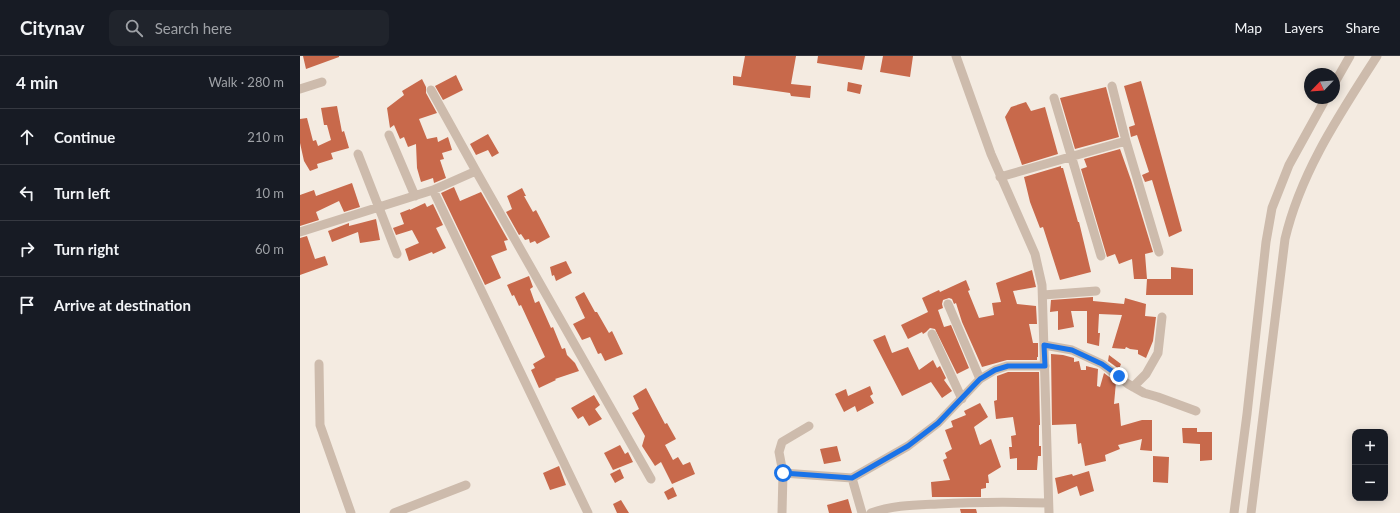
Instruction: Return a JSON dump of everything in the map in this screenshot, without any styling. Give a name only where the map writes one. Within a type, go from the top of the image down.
[{"type":"street","points":[[956,56],[1000,178],[1035,254],[1042,285],[1048,513]]},
{"type":"street","points":[[1340,74],[1350,56]]},
{"type":"street","points":[[1250,513],[1285,239],[1290,218],[1306,175],[1315,157],[1377,56]]},
{"type":"street","points":[[300,89],[322,82]]},
{"type":"street","points":[[1112,86],[1126,141],[1159,252]]},
{"type":"street","points":[[431,90],[651,479]]},
{"type":"street","points":[[1054,98],[1101,256]]},
{"type":"street","points":[[1234,513],[1266,242],[1272,208],[1289,165],[1323,104]]},
{"type":"street","points":[[389,135],[415,196]]},
{"type":"street","points":[[1000,178],[1126,141]]},
{"type":"street","points":[[358,154],[397,254]]},
{"type":"street","points":[[300,232],[433,190],[476,171]]},
{"type":"street","points":[[433,190],[588,513]]},
{"type":"street","points":[[1043,295],[1096,291]]},
{"type":"street","points":[[948,304],[980,379]]},
{"type":"street","points":[[1133,387],[1146,374],[1158,353],[1162,317]]},
{"type":"street","points":[[932,334],[962,399]]},
{"type":"street","points":[[1044,345],[1072,350],[1102,364],[1133,387],[1144,393],[1196,412]]},
{"type":"street","points":[[319,364],[320,425],[351,513]]},
{"type":"street","points":[[783,473],[852,478],[908,446],[938,423],[980,379],[995,370],[1008,366],[1045,366]]},
{"type":"street","points":[[782,513],[783,473],[779,452],[782,442],[808,426]]},
{"type":"street","points":[[852,478],[862,513]]},
{"type":"street","points":[[394,513],[466,486]]},
{"type":"street","points":[[871,513],[882,509],[901,506],[982,502],[1048,503]]},
{"type":"building","points":[[303,56],[339,56],[339,57],[306,69]]},
{"type":"building","points":[[745,56],[796,56],[791,84],[811,86],[810,98],[791,96],[790,93],[733,85],[733,76],[741,77]]},
{"type":"building","points":[[818,56],[865,56],[862,70],[817,63]]},
{"type":"building","points":[[883,56],[913,56],[910,77],[880,72]]},
{"type":"building","points":[[456,75],[463,90],[443,100],[435,86]]},
{"type":"building","points":[[422,79],[426,87],[426,93],[437,113],[419,119],[427,139],[437,137],[438,142],[448,137],[452,150],[442,153],[444,159],[440,160],[446,178],[434,183],[433,178],[421,182],[417,168],[416,144],[408,147],[404,137],[400,139],[394,125],[390,128],[387,108],[404,95],[402,91]]},
{"type":"building","points":[[1141,81],[1182,231],[1169,237],[1152,180],[1145,182],[1142,175],[1149,172],[1137,135],[1131,137],[1129,127],[1135,125],[1124,86]]},
{"type":"building","points":[[848,82],[862,85],[860,94],[847,91]]},
{"type":"building","points":[[1106,87],[1119,137],[1075,149],[1060,98]]},
{"type":"building","points":[[1026,102],[1031,111],[1045,107],[1058,154],[1022,165],[1005,117],[1011,107]]},
{"type":"building","points":[[337,106],[342,132],[344,131],[349,148],[331,153],[333,159],[317,164],[318,168],[310,171],[304,161],[300,143],[300,119],[307,118],[313,141],[316,140],[318,146],[331,140],[327,125],[324,125],[321,108]]},
{"type":"building","points":[[488,134],[499,153],[492,157],[488,150],[476,155],[470,144]]},
{"type":"building","points":[[1120,149],[1153,252],[1145,254],[1147,279],[1134,279],[1132,259],[1119,264],[1115,254],[1107,257],[1081,169],[1087,167],[1084,159]]},
{"type":"building","points":[[1061,166],[1061,168],[1063,168],[1079,222],[1091,272],[1060,280],[1043,227],[1040,228],[1030,202],[1024,177]]},
{"type":"building","points":[[352,183],[360,207],[344,212],[339,201],[316,212],[319,220],[300,226],[300,195],[314,190],[316,196]]},
{"type":"building","points":[[454,187],[460,201],[481,192],[508,240],[504,241],[507,250],[491,256],[501,278],[485,285],[441,193]]},
{"type":"building","points":[[522,188],[526,196],[524,196],[533,212],[536,210],[550,237],[537,244],[535,241],[530,243],[529,239],[525,240],[521,234],[519,235],[506,212],[512,209],[507,196]]},
{"type":"building","points":[[425,203],[427,207],[433,204],[443,225],[436,228],[446,248],[433,254],[432,252],[409,261],[405,249],[419,243],[412,230],[396,235],[393,228],[404,224],[400,213]]},
{"type":"building","points":[[376,219],[380,240],[360,243],[358,232],[332,242],[328,231],[349,223],[349,226]]},
{"type":"building","points":[[307,236],[315,259],[325,256],[328,265],[300,275],[300,238]]},
{"type":"building","points":[[566,261],[572,273],[556,281],[554,275],[552,276],[550,267]]},
{"type":"building","points":[[1171,267],[1193,269],[1193,295],[1146,295],[1147,279],[1171,279]]},
{"type":"building","points":[[1032,270],[1036,287],[1013,291],[1017,304],[1036,306],[1037,324],[1029,324],[1033,343],[1038,343],[1037,360],[1007,360],[982,367],[962,322],[956,303],[954,304],[952,299],[949,298],[943,300],[943,308],[938,310],[944,327],[951,325],[969,368],[957,374],[935,329],[930,328],[923,334],[922,332],[908,339],[901,325],[928,312],[922,298],[939,290],[940,292],[966,280],[970,290],[968,291],[979,318],[994,315],[992,303],[1001,302],[996,283]]},
{"type":"building","points":[[529,276],[533,287],[530,289],[535,303],[539,301],[551,328],[553,327],[562,349],[565,348],[567,355],[575,363],[579,371],[555,379],[556,380],[539,388],[531,370],[535,368],[533,364],[545,357],[521,305],[519,306],[514,295],[512,296],[507,285]]},
{"type":"building","points":[[584,292],[609,333],[612,331],[623,354],[605,361],[601,353],[598,354],[590,337],[582,340],[573,324],[585,318],[575,297]]},
{"type":"building","points":[[1093,297],[1093,301],[1124,304],[1125,298],[1146,304],[1145,316],[1156,317],[1153,341],[1146,358],[1138,354],[1138,350],[1126,347],[1125,349],[1112,348],[1122,315],[1099,314],[1099,346],[1087,343],[1087,311],[1071,311],[1074,327],[1058,330],[1058,311],[1050,312],[1051,300]]},
{"type":"building","points":[[885,335],[892,353],[908,347],[919,370],[933,360],[937,368],[940,366],[946,378],[944,380],[952,391],[942,398],[931,382],[902,396],[873,340]]},
{"type":"building","points":[[1051,354],[1074,358],[1074,362],[1079,361],[1081,370],[1086,370],[1086,366],[1098,369],[1097,386],[1100,387],[1104,373],[1116,382],[1114,404],[1119,403],[1121,426],[1142,420],[1152,420],[1152,451],[1140,450],[1142,439],[1118,445],[1120,449],[1105,455],[1106,461],[1085,466],[1081,443],[1078,444],[1076,424],[1052,425]]},
{"type":"building","points":[[1109,355],[1121,364],[1119,369],[1108,361]]},
{"type":"building","points":[[1008,372],[1039,372],[1039,446],[1041,446],[1041,456],[1038,456],[1037,470],[1017,470],[1017,458],[1010,459],[1009,447],[1012,447],[1011,436],[1016,435],[1013,417],[996,419],[994,401],[997,400],[997,376]]},
{"type":"building","points":[[870,386],[873,394],[870,396],[874,403],[857,412],[855,406],[844,412],[835,394],[846,389],[848,396]]},
{"type":"building","points":[[646,388],[665,424],[667,423],[676,439],[665,445],[673,460],[678,457],[683,465],[690,462],[695,474],[672,484],[661,462],[655,466],[642,446],[645,436],[632,413],[639,409],[633,396]]},
{"type":"building","points":[[594,395],[600,405],[595,409],[602,419],[589,426],[583,416],[578,419],[571,408]]},
{"type":"building","points":[[980,403],[988,417],[974,427],[980,445],[991,439],[1001,467],[988,475],[989,483],[986,483],[986,488],[981,489],[981,497],[932,497],[931,482],[950,480],[943,460],[947,458],[945,453],[952,449],[945,430],[953,427],[951,421],[966,415],[964,411]]},
{"type":"building","points":[[1182,428],[1197,428],[1197,432],[1212,432],[1212,460],[1200,461],[1200,444],[1183,443]]},
{"type":"building","points":[[620,445],[625,454],[628,452],[633,462],[613,470],[604,453]]},
{"type":"building","points":[[837,446],[841,461],[824,464],[820,449]]},
{"type":"building","points":[[1153,456],[1169,457],[1168,483],[1153,482]]},
{"type":"building","points":[[559,466],[566,485],[550,490],[543,473]]},
{"type":"building","points":[[620,469],[624,478],[615,483],[610,474]]},
{"type":"building","points":[[1089,471],[1094,491],[1080,496],[1077,486],[1058,494],[1055,478],[1072,474],[1073,476]]},
{"type":"building","points":[[673,487],[677,496],[668,500],[664,492]]},
{"type":"building","points":[[848,499],[852,513],[829,513],[827,505]]},
{"type":"building","points":[[621,500],[629,513],[617,513],[613,504]]},
{"type":"building","points":[[960,509],[976,509],[977,513],[961,513]]},
{"type":"route","points":[[783,473],[852,478],[908,446],[938,423],[980,379],[995,370],[1008,366],[1045,366],[1044,345],[1072,350],[1102,364],[1119,376]]}]
